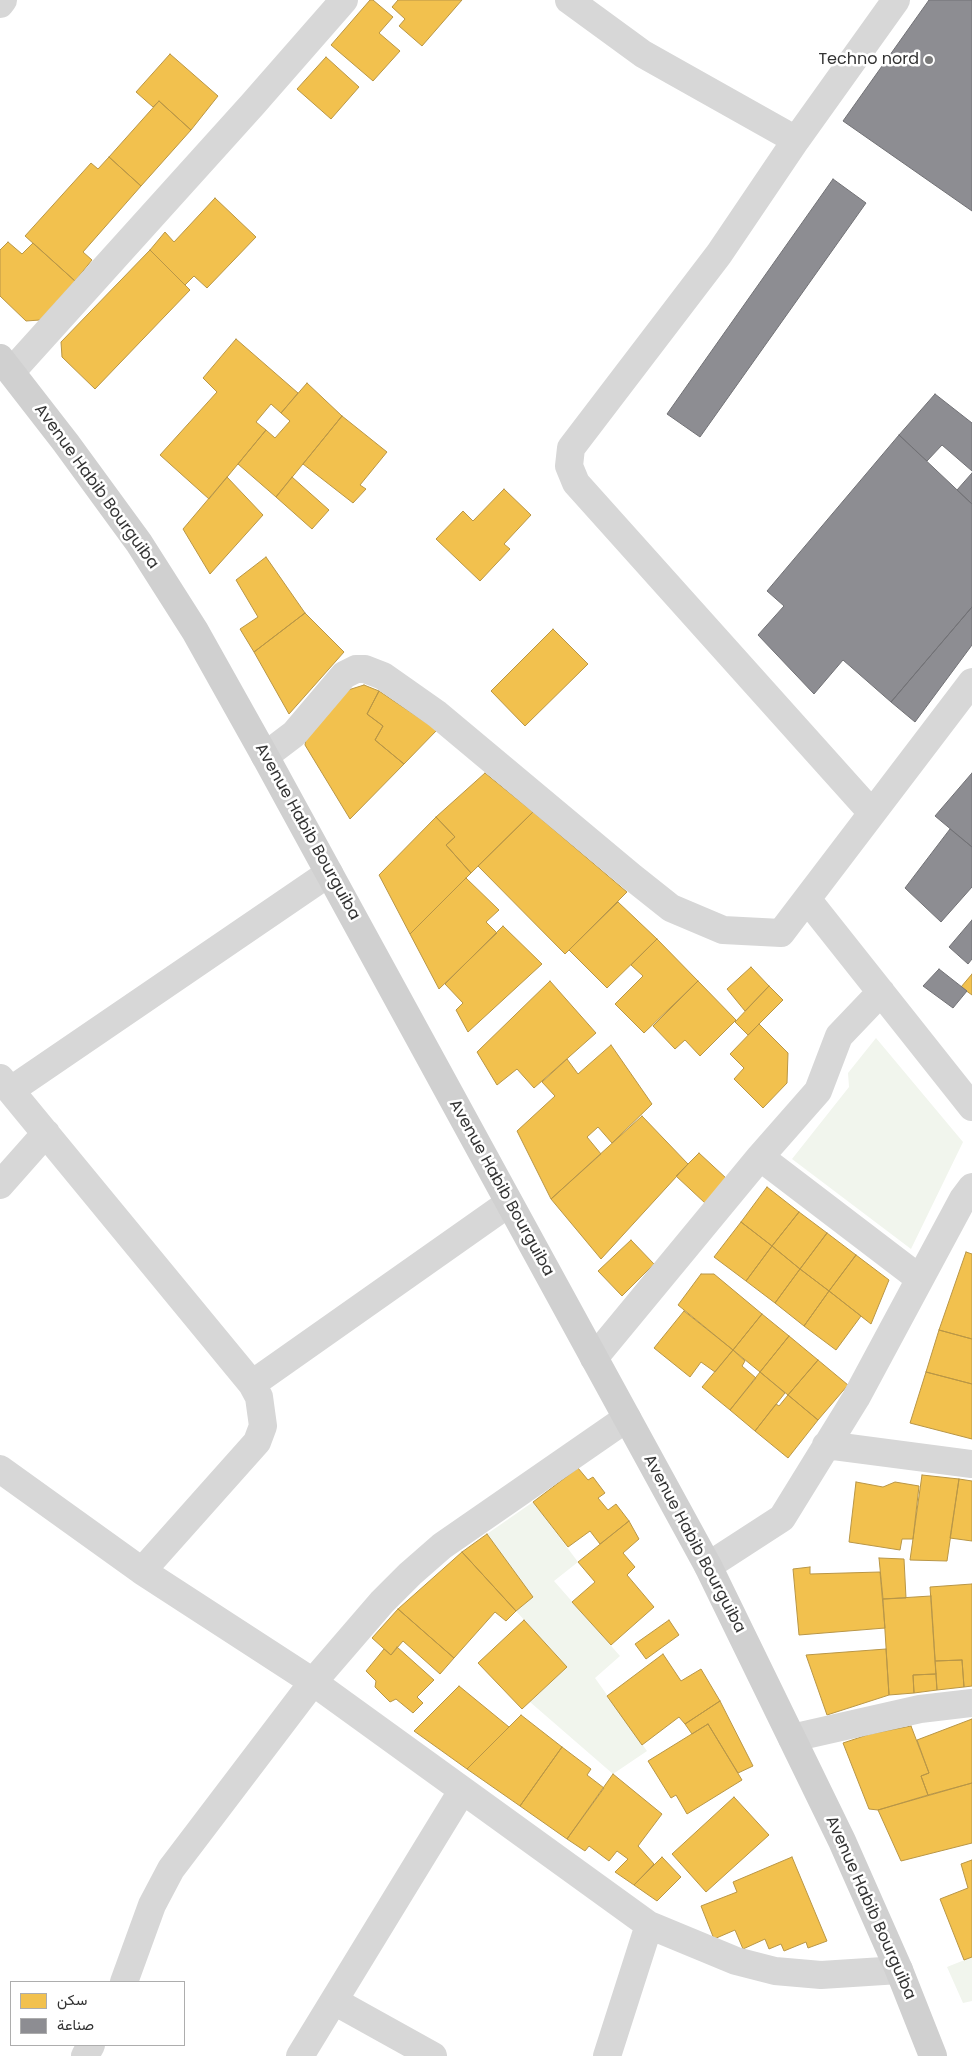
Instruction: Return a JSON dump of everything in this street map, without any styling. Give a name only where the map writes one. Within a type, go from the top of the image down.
[{"type":"street","points":[[0,4],[3,0]]},
{"type":"street","points":[[6,365],[254,104],[344,0]]},
{"type":"street","points":[[569,0],[643,54],[796,140]]},
{"type":"street","points":[[872,814],[576,483],[569,466],[571,448],[719,254],[796,140],[896,0]]},
{"type":"street","name":"Avenue Habib Bourguiba","points":[[6,365],[139,543],[195,631],[265,756],[708,1566],[842,1841],[899,1970],[933,2056]]},
{"type":"street","points":[[265,756],[294,734],[344,675],[356,669],[365,669],[382,676],[437,714],[671,908],[722,930],[781,933],[972,682]]},
{"type":"street","points":[[142,1572],[257,1442],[263,1426],[259,1398],[252,1384],[6,1084],[329,873]]},
{"type":"street","points":[[807,899],[972,1107]]},
{"type":"street","points":[[594,1358],[760,1157],[818,1091],[839,1036],[881,992]]},
{"type":"street","points":[[0,1185],[46,1133]]},
{"type":"street","points":[[760,1157],[920,1279]]},
{"type":"street","points":[[708,1566],[782,1518],[856,1398],[963,1199],[972,1187]]},
{"type":"street","points":[[252,1384],[509,1203]]},
{"type":"street","points":[[124,1981],[152,1905],[171,1869],[313,1682],[382,1602],[442,1546],[627,1418]]},
{"type":"street","points":[[826,1445],[972,1464]]},
{"type":"street","points":[[0,1469],[142,1572],[313,1682],[648,1925],[736,1961],[775,1971],[821,1975],[899,1970]]},
{"type":"street","points":[[792,1738],[920,1709],[972,1703]]},
{"type":"street","points":[[300,2056],[462,1791]]},
{"type":"street","points":[[607,2056],[648,1925]]},
{"type":"street","points":[[334,2001],[433,2056]]},
{"type":"shaded area","points":[[876,1038],[963,1142],[911,1249],[792,1159],[849,1087],[848,1073]]},
{"type":"shaded area","points":[[533,1502],[578,1562],[554,1581],[620,1656],[595,1678],[647,1751],[613,1774],[530,1702],[567,1667],[516,1611],[533,1597],[487,1534]]},
{"type":"shaded area","points":[[972,1957],[972,2001],[963,2003],[947,1967]]},
{"type":"building: سكن","points":[[370,0],[373,0],[393,17],[379,33],[400,51],[373,81],[331,45]]},
{"type":"building: سكن","points":[[398,0],[462,0],[422,46],[399,26],[405,19],[392,7]]},
{"type":"building: سكن","points":[[170,54],[218,96],[191,130],[159,101],[153,107],[136,92]]},
{"type":"building: سكن","points":[[326,57],[359,87],[331,119],[297,89]]},
{"type":"building: سكن","points":[[159,101],[191,130],[141,186],[109,157]]},
{"type":"building: سكن","points":[[109,157],[141,186],[83,252],[92,260],[75,281],[25,236],[91,163],[98,169]]},
{"type":"building: سكن","points":[[215,198],[256,237],[207,288],[194,276],[185,285],[150,250],[165,232],[174,242]]},
{"type":"building: سكن","points":[[8,242],[22,254],[33,243],[75,281],[40,320],[26,321],[0,296],[0,250]]},
{"type":"building: سكن","points":[[150,250],[190,290],[95,389],[62,357],[61,342]]},
{"type":"building: سكن","points":[[236,339],[298,393],[281,413],[271,404],[256,422],[266,430],[209,499],[160,455],[217,392],[203,378]]},
{"type":"building: سكن","points":[[307,383],[342,416],[276,497],[238,464],[266,430],[275,438],[290,421],[281,413]]},
{"type":"building: سكن","points":[[342,416],[387,452],[360,485],[366,489],[353,503],[303,464]]},
{"type":"building: سكن","points":[[227,477],[263,515],[210,574],[183,529]]},
{"type":"building: سكن","points":[[292,477],[329,510],[312,529],[276,497]]},
{"type":"building: سكن","points":[[504,489],[531,515],[504,544],[510,549],[480,581],[436,539],[463,511],[473,521]]},
{"type":"building: سكن","points":[[266,557],[305,613],[254,652],[240,629],[258,617],[236,580]]},
{"type":"building: سكن","points":[[305,613],[344,652],[289,714],[254,652]]},
{"type":"building: سكن","points":[[553,629],[588,664],[525,726],[491,691]]},
{"type":"building: سكن","points":[[364,685],[379,691],[367,714],[383,726],[375,740],[404,764],[350,819],[305,745],[307,731],[345,691]]},
{"type":"building: سكن","points":[[379,691],[437,730],[404,764],[375,740],[383,726],[367,714]]},
{"type":"building: سكن","points":[[485,773],[533,812],[471,873],[446,845],[455,837],[436,817]]},
{"type":"building: سكن","points":[[533,812],[627,892],[565,954],[478,866]]},
{"type":"building: سكن","points":[[436,817],[455,837],[446,845],[471,873],[410,934],[379,875]]},
{"type":"building: سكن","points":[[466,878],[499,910],[486,922],[497,933],[439,989],[410,934]]},
{"type":"building: سكن","points":[[618,902],[657,939],[607,988],[569,950]]},
{"type":"building: سكن","points":[[503,926],[542,964],[468,1032],[456,1010],[463,1003],[445,984]]},
{"type":"building: سكن","points":[[657,939],[698,981],[644,1033],[615,1004],[643,976],[631,965]]},
{"type":"building: سكن","points":[[751,967],[769,986],[745,1011],[727,989]]},
{"type":"building: سكن","points":[[972,974],[972,995],[961,987]]},
{"type":"building: سكن","points":[[550,981],[596,1033],[534,1088],[517,1069],[497,1085],[477,1052]]},
{"type":"building: سكن","points":[[698,981],[736,1020],[700,1056],[685,1040],[675,1049],[653,1026]]},
{"type":"building: سكن","points":[[769,986],[783,1000],[748,1035],[735,1022]]},
{"type":"building: سكن","points":[[759,1024],[788,1053],[787,1083],[763,1108],[734,1079],[744,1068],[730,1054]]},
{"type":"building: سكن","points":[[611,1045],[652,1104],[612,1143],[598,1127],[587,1137],[601,1154],[551,1199],[517,1131],[555,1096],[542,1082],[567,1059],[578,1074]]},
{"type":"building: سكن","points":[[642,1116],[688,1164],[601,1259],[551,1199]]},
{"type":"building: سكن","points":[[699,1153],[727,1179],[705,1203],[676,1176]]},
{"type":"building: سكن","points":[[767,1187],[799,1212],[772,1246],[741,1222]]},
{"type":"building: سكن","points":[[799,1212],[827,1233],[800,1269],[772,1246]]},
{"type":"building: سكن","points":[[741,1222],[772,1246],[746,1281],[714,1257]]},
{"type":"building: سكن","points":[[827,1233],[856,1255],[829,1291],[800,1269]]},
{"type":"building: سكن","points":[[631,1240],[654,1264],[622,1296],[598,1271]]},
{"type":"building: سكن","points":[[772,1246],[800,1269],[775,1303],[746,1281]]},
{"type":"building: سكن","points":[[966,1252],[972,1254],[972,1339],[939,1330]]},
{"type":"building: سكن","points":[[856,1255],[889,1280],[871,1324],[829,1291]]},
{"type":"building: سكن","points":[[800,1269],[829,1291],[804,1326],[775,1303]]},
{"type":"building: سكن","points":[[701,1274],[714,1274],[762,1314],[733,1350],[678,1305]]},
{"type":"building: سكن","points":[[829,1291],[861,1316],[836,1350],[804,1326]]},
{"type":"building: سكن","points":[[684,1311],[733,1350],[715,1372],[701,1362],[690,1377],[654,1348]]},
{"type":"building: سكن","points":[[762,1314],[789,1336],[760,1372],[733,1350]]},
{"type":"building: سكن","points":[[939,1330],[972,1339],[972,1384],[926,1372]]},
{"type":"building: سكن","points":[[789,1336],[818,1360],[788,1395],[760,1372]]},
{"type":"building: سكن","points":[[733,1350],[745,1361],[742,1366],[756,1378],[730,1410],[702,1387]]},
{"type":"building: سكن","points":[[818,1360],[848,1385],[818,1420],[788,1395]]},
{"type":"building: سكن","points":[[760,1372],[785,1393],[755,1431],[730,1410]]},
{"type":"building: سكن","points":[[926,1372],[972,1384],[972,1439],[910,1423]]},
{"type":"building: سكن","points":[[788,1395],[818,1420],[788,1458],[755,1431],[776,1404],[779,1406]]},
{"type":"building: سكن","points":[[578,1468],[588,1480],[593,1477],[605,1493],[598,1498],[608,1510],[616,1504],[629,1521],[600,1544],[590,1531],[568,1547],[533,1502]]},
{"type":"building: سكن","points":[[922,1475],[959,1479],[947,1561],[910,1560]]},
{"type":"building: سكن","points":[[959,1479],[972,1481],[972,1541],[950,1538]]},
{"type":"building: سكن","points":[[856,1482],[883,1487],[895,1482],[919,1486],[913,1539],[902,1539],[900,1550],[849,1542]]},
{"type":"building: سكن","points":[[629,1521],[639,1539],[623,1553],[635,1567],[627,1575],[654,1607],[611,1645],[572,1602],[595,1582],[578,1562]]},
{"type":"building: سكن","points":[[487,1534],[533,1597],[516,1611],[462,1552]]},
{"type":"building: سكن","points":[[462,1552],[516,1611],[506,1621],[495,1612],[454,1658],[398,1609]]},
{"type":"building: سكن","points":[[879,1558],[904,1559],[906,1598],[883,1599]]},
{"type":"building: سكن","points":[[810,1567],[810,1574],[880,1572],[885,1628],[799,1635],[793,1569]]},
{"type":"building: سكن","points":[[972,1584],[972,1686],[964,1687],[962,1660],[935,1661],[930,1587]]},
{"type":"building: سكن","points":[[931,1596],[936,1674],[913,1675],[914,1693],[889,1695],[883,1599]]},
{"type":"building: سكن","points":[[398,1609],[454,1658],[440,1674],[403,1641],[391,1655],[372,1638]]},
{"type":"building: سكن","points":[[524,1620],[567,1667],[522,1709],[478,1663]]},
{"type":"building: سكن","points":[[669,1620],[679,1635],[646,1659],[635,1644]]},
{"type":"building: سكن","points":[[397,1647],[434,1680],[417,1697],[423,1703],[413,1713],[396,1699],[390,1702],[375,1687],[376,1681],[366,1671],[384,1649],[391,1655]]},
{"type":"building: سكن","points":[[886,1649],[889,1695],[827,1715],[806,1655]]},
{"type":"building: سكن","points":[[663,1654],[681,1681],[701,1669],[720,1701],[685,1724],[679,1717],[642,1745],[607,1696]]},
{"type":"building: سكن","points":[[962,1660],[964,1687],[937,1690],[935,1661]]},
{"type":"building: سكن","points":[[936,1674],[937,1690],[914,1693],[913,1675]]},
{"type":"building: سكن","points":[[459,1686],[509,1727],[467,1769],[414,1731]]},
{"type":"building: سكن","points":[[720,1701],[753,1766],[738,1773],[708,1724],[692,1734],[685,1724]]},
{"type":"building: سكن","points":[[521,1715],[562,1747],[520,1806],[467,1769]]},
{"type":"building: سكن","points":[[972,1719],[972,1783],[928,1795],[921,1776],[929,1773],[917,1740]]},
{"type":"building: سكن","points":[[708,1724],[742,1780],[687,1814],[676,1795],[671,1798],[648,1761]]},
{"type":"building: سكن","points":[[911,1726],[929,1773],[921,1776],[928,1795],[878,1810],[869,1809],[843,1743],[870,1734]]},
{"type":"building: سكن","points":[[562,1747],[591,1769],[587,1775],[604,1788],[567,1839],[520,1806]]},
{"type":"building: سكن","points":[[613,1774],[662,1814],[638,1846],[654,1864],[634,1885],[615,1872],[628,1859],[617,1851],[609,1861],[589,1846],[585,1851],[567,1839]]},
{"type":"building: سكن","points":[[972,1783],[972,1843],[901,1861],[878,1810]]},
{"type":"building: سكن","points":[[734,1797],[769,1835],[706,1892],[672,1854]]},
{"type":"building: سكن","points":[[662,1857],[681,1877],[657,1901],[634,1885]]},
{"type":"building: سكن","points":[[792,1857],[827,1941],[808,1948],[806,1942],[784,1951],[781,1944],[769,1949],[765,1939],[743,1949],[735,1930],[714,1939],[701,1906],[737,1892],[733,1882]]},
{"type":"building: سكن","points":[[972,1860],[972,1957],[964,1960],[940,1899],[968,1888],[961,1864]]},
{"type":"building: صناعة","name":"Techno nord","points":[[929,0],[972,0],[972,211],[843,121]]},
{"type":"building: صناعة","points":[[833,179],[866,203],[700,437],[667,414]]},
{"type":"building: صناعة","points":[[935,394],[972,423],[972,471],[942,445],[927,461],[899,435]]},
{"type":"building: صناعة","points":[[899,435],[972,504],[972,607],[891,702],[843,660],[814,694],[758,635],[784,606],[767,591]]},
{"type":"building: صناعة","points":[[972,473],[972,504],[957,490]]},
{"type":"building: صناعة","points":[[972,607],[972,645],[915,722],[891,702]]},
{"type":"building: صناعة","points":[[972,773],[972,847],[935,816]]},
{"type":"building: صناعة","points":[[950,829],[972,847],[972,887],[941,922],[905,888]]},
{"type":"building: صناعة","points":[[972,920],[972,959],[968,964],[949,947]]},
{"type":"building: صناعة","points":[[939,969],[967,991],[953,1008],[923,986]]},
{"type":"place","name":"Techno nord","points":[[929,60]]}]
